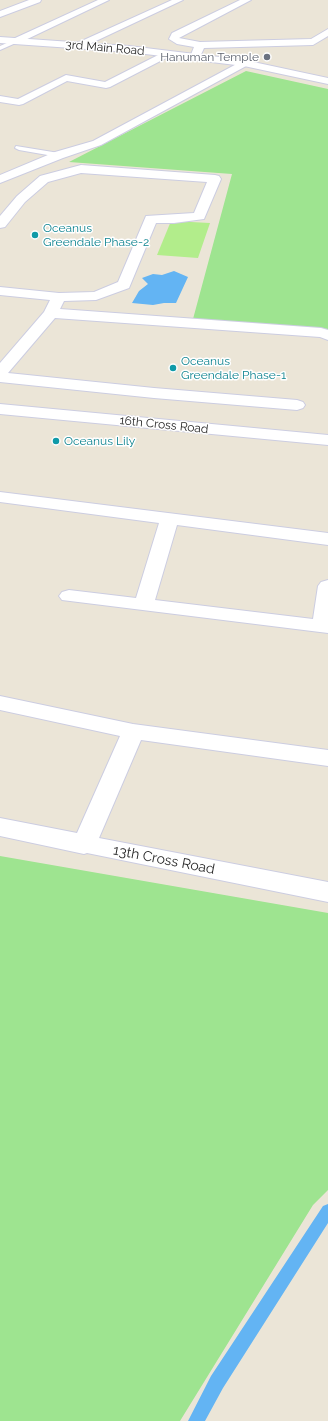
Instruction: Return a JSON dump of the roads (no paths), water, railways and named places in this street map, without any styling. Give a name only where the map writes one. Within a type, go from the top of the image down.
[{"type":"street","points":[[0,14],[37,0]]},
{"type":"street","points":[[16,41],[105,0]]},
{"type":"street","points":[[78,46],[179,0]]},
{"type":"street","points":[[247,0],[175,35],[174,39],[180,42],[200,45],[313,42],[328,32]]},
{"type":"street","name":"3rd Main Road","points":[[0,40],[166,54],[244,63],[328,81]]},
{"type":"street","points":[[195,58],[200,45]]},
{"type":"street","points":[[0,99],[19,102],[66,78],[106,85],[166,54]]},
{"type":"street","points":[[0,180],[59,156],[98,143],[244,63]]},
{"type":"street","points":[[0,224],[19,195],[44,179],[81,169],[214,179],[199,216],[174,219],[151,219],[124,285],[96,296],[59,297],[0,291]]},
{"type":"street","points":[[0,373],[51,313],[59,297]]},
{"type":"street","points":[[51,313],[321,333],[328,335]]},
{"type":"street","points":[[0,377],[154,393],[297,405]]},
{"type":"street","points":[[143,422],[154,393]]},
{"type":"street","name":"16th Cross Road","points":[[0,409],[328,440]]},
{"type":"street","points":[[0,497],[328,539]]},
{"type":"street","points":[[144,605],[169,519]]},
{"type":"street","points":[[69,596],[325,627],[328,586]]},
{"type":"street","points":[[0,703],[133,731],[328,758]]},
{"type":"street","points":[[84,845],[133,731]]},
{"type":"street","name":"13th Cross Road","points":[[0,827],[84,845],[328,892]]},
{"type":"lane","points":[[0,48],[16,41]]},
{"type":"lane","points":[[19,148],[59,156]]},
{"type":"water","points":[[174,271],[188,277],[176,303],[153,305],[132,303],[139,291],[148,284],[142,278],[153,274],[162,275]]},
{"type":"waterway","points":[[196,1421],[217,1382],[328,1211]]},
{"type":"place","name":"Hanuman Temple","points":[[267,57]]},
{"type":"place","name":"Oceanus Greendale Phase-2","points":[[35,235]]},
{"type":"place","name":"Oceanus Greendale Phase-1","points":[[173,368]]},
{"type":"place","name":"Oceanus Lily","points":[[56,441]]}]
